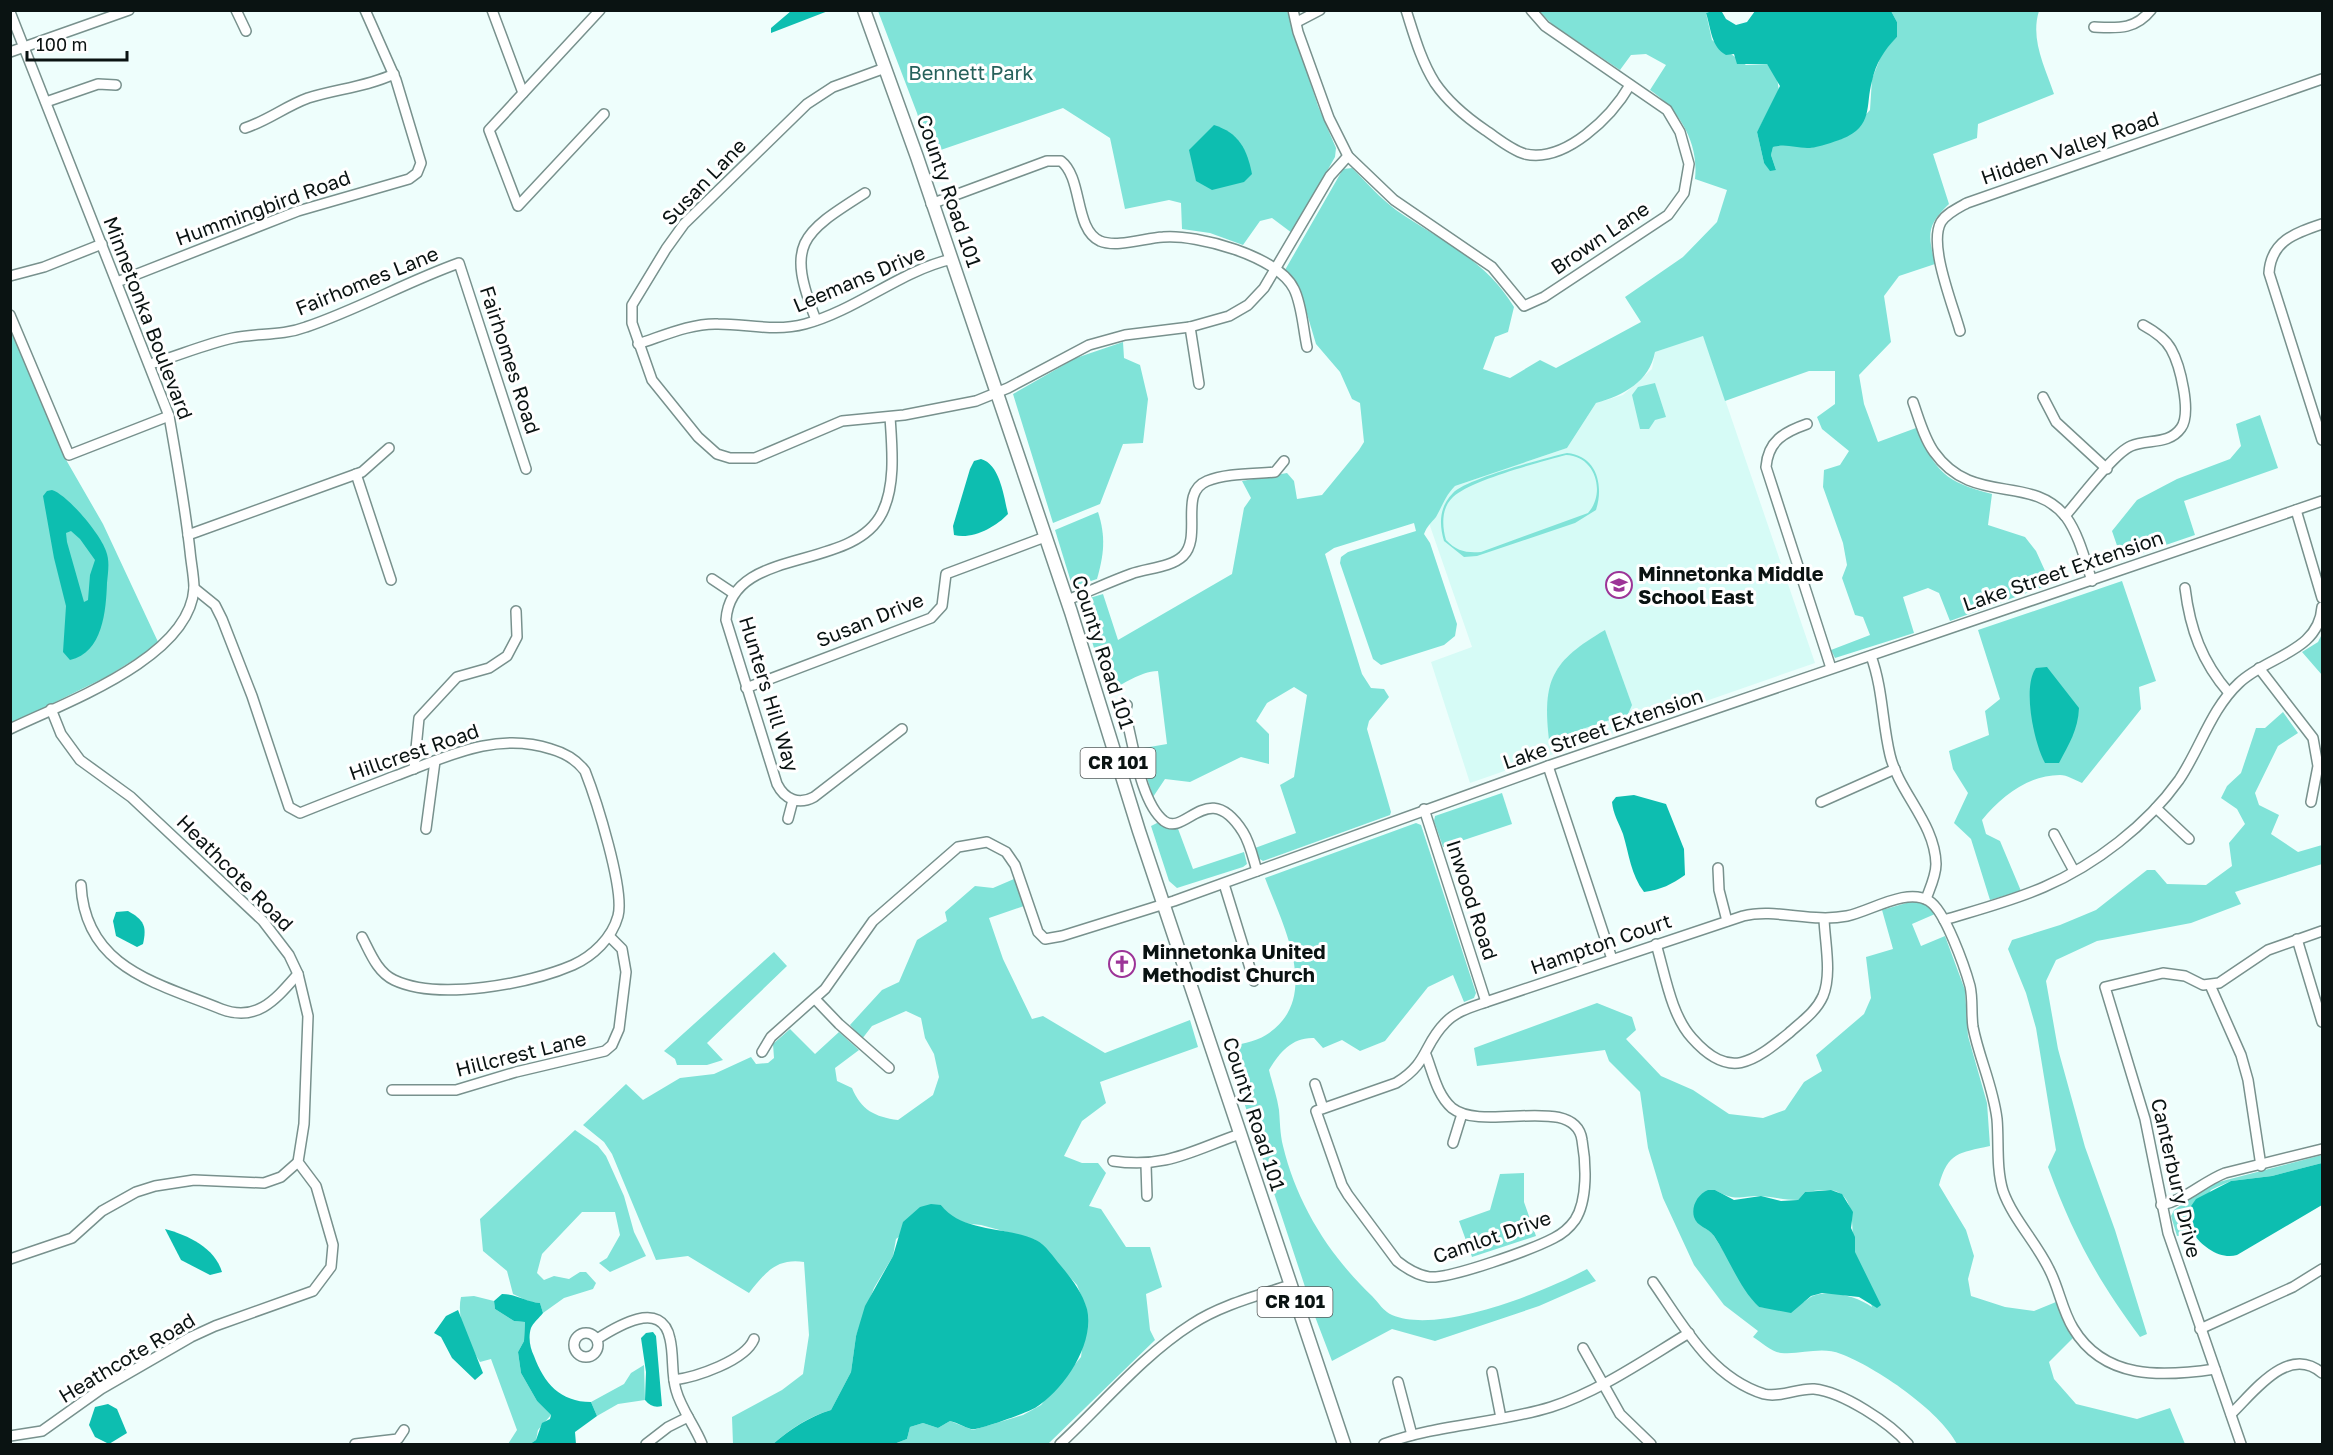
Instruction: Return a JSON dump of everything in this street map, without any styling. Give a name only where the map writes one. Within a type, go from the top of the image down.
[{"type":"main road","name":"County Road 101","points":[[864,10],[997,392],[1344,1444]]},
{"type":"street","points":[[10,52],[129,10]]},
{"type":"street","points":[[236,10],[246,31]]},
{"type":"street","points":[[244,128],[261,123],[298,102],[362,86],[394,74],[365,10]]},
{"type":"street","points":[[492,10],[523,93]]},
{"type":"street","points":[[1293,10],[1329,118],[1348,156]]},
{"type":"street","points":[[1297,22],[1320,10]]},
{"type":"street","points":[[1406,10],[1425,65],[1440,89],[1466,116],[1518,152],[1546,154],[1569,145],[1604,120],[1617,107],[1630,85]]},
{"type":"street","name":"Brown Lane","points":[[1348,156],[1394,200],[1492,267],[1524,306],[1544,297],[1649,230],[1668,215],[1684,194],[1689,164],[1680,132],[1667,110],[1545,26],[1532,10]]},
{"type":"street","points":[[2094,27],[2129,27],[2141,21],[2151,10]]},
{"type":"street","points":[[599,11],[489,130],[518,206],[604,114]]},
{"type":"street","name":"Minnetonka Boulevard","points":[[10,12],[170,416],[194,588],[187,614],[176,633],[153,655],[10,729]]},
{"type":"street","name":"Susan Lane","points":[[885,68],[833,87],[807,104],[684,224],[632,305],[630,314],[638,344],[646,369],[658,390],[706,446],[730,458],[755,458],[842,421],[890,417],[956,406],[997,392],[1089,345],[1139,332],[1190,327],[1239,312],[1256,298],[1276,272],[1330,176],[1348,156]]},
{"type":"street","name":"Hummingbird Road","points":[[117,282],[298,211],[409,179],[420,169],[421,163],[394,74]]},
{"type":"street","name":"Hidden Valley Road","points":[[1960,331],[1936,240],[1941,223],[1950,213],[1979,199],[2322,79]]},
{"type":"street","points":[[46,102],[98,84],[116,85]]},
{"type":"street","points":[[932,204],[1057,160],[1068,168],[1087,227],[1097,239],[1107,243],[1164,236],[1196,237],[1237,249],[1287,280],[1296,292],[1307,347]]},
{"type":"street","points":[[816,320],[800,272],[803,247],[817,225],[865,193]]},
{"type":"street","points":[[2322,224],[2296,233],[2279,245],[2273,253],[2269,273],[2322,440]]},
{"type":"street","points":[[10,276],[44,267],[102,244]]},
{"type":"street","name":"Leemans Drive","points":[[638,344],[702,325],[780,328],[816,320],[862,301],[900,280],[952,260]]},
{"type":"street","name":"Fairhomes Lane","points":[[150,364],[232,338],[276,334],[305,328],[374,301],[414,279],[459,264]]},
{"type":"street","name":"Fairhomes Road","points":[[459,264],[526,469]]},
{"type":"street","points":[[10,315],[69,455],[170,416]]},
{"type":"street","points":[[2065,516],[2126,449],[2169,438],[2176,434],[2186,420],[2186,403],[2171,348],[2163,339],[2143,325]]},
{"type":"street","points":[[1190,327],[1198,384]]},
{"type":"street","points":[[2043,397],[2056,422],[2107,469]]},
{"type":"street","points":[[1913,402],[1931,447],[1952,471],[1985,487],[2031,494],[2054,506],[2065,516],[2077,537],[2092,580]]},
{"type":"street","name":"Hunters Hill Way","points":[[793,800],[786,797],[777,784],[726,620],[727,608],[733,593],[746,580],[858,539],[876,522],[887,499],[890,476],[890,417]]},
{"type":"street","points":[[1807,424],[1778,438],[1769,452],[1766,467],[1831,668]]},
{"type":"street","points":[[188,535],[357,474],[389,448]]},
{"type":"street","points":[[1066,600],[1136,572],[1175,561],[1192,542],[1193,497],[1201,484],[1215,479],[1275,472],[1284,461]]},
{"type":"street","points":[[357,474],[391,580]]},
{"type":"street","name":"Lake Street Extension","points":[[815,999],[838,974],[873,921],[958,847],[987,842],[1006,852],[1016,865],[1038,932],[1045,939],[1081,931],[1224,884],[1424,809],[1548,766],[2322,501]]},
{"type":"street","points":[[2296,510],[2322,598]]},
{"type":"street","name":"Susan Drive","points":[[746,688],[931,618],[942,606],[946,574],[1045,537]]},
{"type":"street","name":"Hunters Hill Way","points":[[712,579],[733,593]]},
{"type":"street","name":"Hillcrest Road","points":[[194,588],[214,605],[222,619],[252,696],[289,807],[294,811],[300,813],[481,745],[519,742],[557,751],[580,764],[588,779],[619,890],[619,914],[609,936],[587,957],[573,965],[489,987],[456,990],[423,988],[393,980],[379,968],[362,937]]},
{"type":"street","points":[[2185,588],[2192,628],[2198,646],[2229,693]]},
{"type":"street","points":[[1944,920],[2043,888],[2102,854],[2156,808],[2179,779],[2229,693],[2259,668],[2311,638],[2320,620],[2322,607]]},
{"type":"street","points":[[414,769],[419,718],[457,677],[489,668],[507,656],[517,637],[516,611]]},
{"type":"street","points":[[1871,656],[1880,685],[1887,740],[1894,770],[1923,821],[1934,852],[1935,872],[1926,899],[1939,910],[1969,984],[1973,1025],[1994,1096],[1999,1174],[2003,1191],[2050,1271],[2073,1328],[2094,1353],[2123,1369],[2158,1374],[2215,1369]]},
{"type":"street","points":[[2259,668],[2305,726],[2315,745],[2318,773],[2311,802]]},
{"type":"street","points":[[1127,705],[1125,713],[1145,789],[1165,821],[1181,821],[1211,807],[1231,818],[1244,834],[1257,871]]},
{"type":"street","name":"Heathcote Road","points":[[10,1436],[42,1431],[101,1389],[162,1353],[215,1326],[314,1291],[331,1267],[333,1245],[316,1186],[298,1162],[304,1124],[308,1016],[298,974],[277,937],[263,921],[131,797],[80,760],[61,734],[51,709]]},
{"type":"street","points":[[788,819],[793,800],[800,801],[814,797],[902,729]]},
{"type":"street","points":[[426,829],[435,761]]},
{"type":"street","points":[[1548,766],[1612,959]]},
{"type":"street","points":[[1821,802],[1894,770]]},
{"type":"street","points":[[2156,808],[2189,839]]},
{"type":"street","name":"Inwood Road","points":[[1424,809],[1486,1002]]},
{"type":"street","points":[[2054,834],[2074,871]]},
{"type":"street","points":[[1718,868],[1719,890],[1727,921]]},
{"type":"street","points":[[1224,884],[1254,981]]},
{"type":"street","points":[[81,885],[84,911],[110,956],[134,973],[199,1000],[232,1013],[255,1012],[275,1000],[298,974]]},
{"type":"street","name":"Hampton Court","points":[[1323,1108],[1396,1083],[1413,1072],[1446,1022],[1457,1013],[1486,1002],[1656,944],[1760,913],[1824,919],[1857,913],[1911,897],[1926,899]]},
{"type":"street","points":[[1656,944],[1679,1014],[1690,1036],[1719,1059],[1736,1064],[1746,1063],[1761,1055],[1818,1005],[1826,985],[1824,919]]},
{"type":"street","points":[[2261,1166],[2246,1072],[2210,985],[2227,979],[2268,950],[2322,931]]},
{"type":"street","name":"Hillcrest Lane","points":[[392,1090],[456,1090],[516,1072],[605,1051],[612,1045],[619,1029],[626,972],[622,949],[609,936]]},
{"type":"street","points":[[2298,939],[2322,1022]]},
{"type":"street","name":"Canterbury Drive","points":[[2210,985],[2163,973],[2105,987],[2145,1119],[2168,1233],[2241,1444]]},
{"type":"street","points":[[762,1052],[771,1037],[815,999],[890,1068]]},
{"type":"street","points":[[1426,1055],[1443,1099],[1462,1114],[1453,1143]]},
{"type":"street","points":[[1315,1084],[1323,1108]]},
{"type":"street","name":"Camlot Drive","points":[[1323,1108],[1316,1111],[1342,1185],[1389,1252],[1406,1269],[1418,1275],[1430,1277],[1455,1273],[1557,1237],[1574,1221],[1583,1198],[1583,1141],[1578,1126],[1572,1121],[1556,1116],[1478,1118],[1462,1114]]},
{"type":"street","points":[[1113,1161],[1146,1164],[1177,1158],[1240,1134]]},
{"type":"street","points":[[2161,1205],[2176,1202],[2212,1179],[2322,1149]]},
{"type":"street","points":[[10,1259],[72,1238],[102,1212],[136,1192],[174,1182],[194,1180],[264,1183],[281,1178],[298,1162]]},
{"type":"street","points":[[1146,1164],[1147,1196]]},
{"type":"street","points":[[2200,1329],[2293,1287],[2322,1269]]},
{"type":"street","points":[[1653,1282],[1710,1361],[1737,1380],[1764,1394],[1808,1389],[1827,1391],[1876,1417],[1908,1444]]},
{"type":"street","points":[[1060,1444],[1152,1354],[1193,1323],[1217,1310],[1290,1286]]},
{"type":"street","points":[[597,1339],[631,1319],[646,1317],[660,1323],[670,1335],[674,1380],[688,1417],[702,1444]]},
{"type":"street","points":[[1384,1444],[1550,1407],[1602,1384],[1689,1333]]},
{"type":"street","points":[[674,1380],[706,1373],[746,1351],[754,1339]]},
{"type":"street","points":[[1583,1348],[1620,1414],[1651,1444]]},
{"type":"street","points":[[2231,1414],[2286,1366],[2304,1363],[2322,1373]]},
{"type":"street","points":[[1492,1372],[1501,1418]]},
{"type":"street","points":[[1398,1382],[1404,1439]]},
{"type":"street","points":[[646,1444],[668,1427],[688,1417]]},
{"type":"street","points":[[355,1444],[398,1439],[404,1430]]},
{"type":"shaded area","points":[[791,11],[828,11],[771,33],[771,28]]},
{"type":"shaded area","points":[[1755,11],[1891,11],[1897,22],[1897,37],[1884,52],[1876,68],[1864,122],[1852,134],[1818,147],[1773,147],[1771,155],[1776,170],[1770,171],[1764,163],[1757,132],[1780,86],[1767,64],[1737,64],[1734,54],[1726,55],[1721,52],[1712,37],[1706,13],[1722,12],[1726,19],[1736,25],[1747,22]]},
{"type":"shaded area","points":[[1214,125],[1223,128],[1241,143],[1252,174],[1244,182],[1212,190],[1196,181],[1189,150]]},
{"type":"shaded area","name":"Minnetonka Middle School East","points":[[1703,335],[1815,663],[1470,783],[1431,662],[1472,647],[1429,523],[1435,518],[1444,496],[1455,486],[1567,448],[1596,403],[1623,395],[1652,369],[1655,352]]},
{"type":"shaded area","points":[[981,459],[993,467],[997,474],[1008,514],[997,523],[976,534],[954,535],[953,526],[970,469],[974,461]]},
{"type":"shaded area","points":[[52,490],[59,493],[83,516],[98,535],[108,559],[104,617],[96,640],[81,656],[70,660],[63,652],[66,606],[54,558],[43,496],[47,491]],"holes":[[[71,531],[80,539],[95,560],[90,575],[88,600],[84,602],[66,533]]]},
{"type":"shaded area","points":[[2047,667],[2079,708],[2075,730],[2059,763],[2045,763],[2031,715],[2032,677],[2036,668]]},
{"type":"shaded area","points":[[1634,795],[1666,804],[1684,849],[1685,875],[1666,886],[1644,892],[1633,871],[1612,802],[1616,797]]},
{"type":"shaded area","points":[[128,911],[138,917],[144,928],[143,944],[137,947],[116,936],[113,921],[116,912]]},
{"type":"shaded area","points":[[2322,1163],[2322,1205],[2237,1255],[2225,1256],[2212,1251],[2201,1243],[2192,1231],[2189,1209],[2196,1199],[2231,1181],[2272,1176]]},
{"type":"shaded area","points":[[1708,1190],[1715,1190],[1734,1200],[1761,1196],[1781,1201],[1798,1200],[1805,1192],[1831,1190],[1842,1194],[1853,1212],[1851,1228],[1855,1237],[1855,1252],[1881,1305],[1877,1308],[1859,1297],[1822,1293],[1811,1296],[1791,1313],[1759,1307],[1740,1282],[1714,1236],[1694,1217],[1696,1201]]},
{"type":"shaded area","points":[[931,1204],[941,1205],[950,1214],[972,1225],[1024,1236],[1040,1242],[1046,1248],[1069,1276],[1087,1309],[1086,1337],[1075,1365],[1056,1390],[1035,1408],[975,1429],[950,1421],[938,1428],[923,1423],[910,1427],[907,1439],[894,1444],[773,1444],[800,1424],[831,1410],[851,1372],[856,1336],[865,1306],[893,1256],[903,1222],[920,1207]]},
{"type":"shaded area","points":[[165,1229],[183,1235],[207,1249],[222,1272],[210,1275],[181,1260]]},
{"type":"shaded area","points":[[502,1294],[540,1303],[543,1313],[532,1326],[530,1335],[531,1350],[538,1366],[548,1382],[562,1395],[570,1399],[591,1402],[597,1416],[575,1432],[576,1444],[530,1444],[536,1440],[542,1423],[550,1419],[551,1415],[537,1401],[521,1373],[518,1352],[524,1341],[525,1322],[514,1321],[495,1309],[494,1301]]},
{"type":"shaded area","points":[[458,1310],[483,1373],[475,1380],[452,1358],[441,1337],[434,1333],[446,1316]]},
{"type":"shaded area","points":[[653,1332],[656,1336],[662,1406],[657,1407],[645,1400],[646,1372],[641,1338],[646,1333]]},
{"type":"shaded area","points":[[108,1404],[117,1409],[127,1433],[109,1444],[95,1437],[89,1425],[95,1407]]},
{"type":"green space","name":"Bennett Park","points":[[878,11],[1287,11],[1318,106],[1336,148],[1335,157],[1292,233],[1272,218],[1260,221],[1243,245],[1210,233],[1182,229],[1181,203],[1169,200],[1125,209],[1110,138],[1063,108],[929,154],[917,113]]},
{"type":"green space","points":[[1539,11],[1712,11],[1706,13],[1712,40],[1746,65],[1767,64],[1777,78],[1779,91],[1757,132],[1764,163],[1776,170],[1771,155],[1773,147],[1782,144],[1810,148],[1844,138],[1870,110],[1872,79],[1883,51],[1897,37],[1897,22],[1891,11],[2039,11],[2037,42],[2054,94],[1978,124],[1977,138],[1933,154],[1949,204],[1936,218],[1931,231],[1930,238],[1935,264],[1899,276],[1884,296],[1891,342],[1859,375],[1864,404],[1878,442],[1916,428],[1936,465],[1944,473],[1963,485],[1992,494],[1988,525],[2025,537],[2036,551],[2051,584],[1950,621],[1939,593],[1928,588],[1903,597],[1914,633],[1835,658],[1831,650],[1870,635],[1863,617],[1855,615],[1842,578],[1847,565],[1843,543],[1823,487],[1824,470],[1840,465],[1849,451],[1822,429],[1817,417],[1835,404],[1835,371],[1809,371],[1725,401],[1703,336],[1655,352],[1647,372],[1634,386],[1596,403],[1567,448],[1455,486],[1449,493],[1424,534],[1430,543],[1457,624],[1455,636],[1444,645],[1381,665],[1373,659],[1340,563],[1341,557],[1348,552],[1416,531],[1414,523],[1334,548],[1325,554],[1362,674],[1371,688],[1384,689],[1389,697],[1369,721],[1367,729],[1391,812],[1390,815],[1263,861],[1258,858],[1255,848],[1296,833],[1280,785],[1294,777],[1307,695],[1294,687],[1267,703],[1256,721],[1269,734],[1269,764],[1241,757],[1190,782],[1165,779],[1153,797],[1138,749],[1167,744],[1158,671],[1138,676],[1107,691],[1081,605],[1083,600],[1103,594],[1118,640],[1232,574],[1244,508],[1251,498],[1242,481],[1287,473],[1294,481],[1297,499],[1322,495],[1364,442],[1360,403],[1352,399],[1340,372],[1316,344],[1299,287],[1285,270],[1343,169],[1352,168],[1396,210],[1476,263],[1490,276],[1514,307],[1508,332],[1495,337],[1483,369],[1510,378],[1540,360],[1556,368],[1641,322],[1625,297],[1683,257],[1717,222],[1727,190],[1695,179],[1694,152],[1685,128],[1670,107],[1650,90],[1666,65],[1646,54],[1631,55],[1620,70],[1553,25]]},
{"type":"green space","points":[[10,325],[65,458],[103,524],[159,644],[108,676],[11,724]]},
{"type":"green space","points":[[1123,342],[1124,358],[1140,365],[1148,399],[1143,443],[1123,444],[1100,504],[1053,523],[1013,394],[1076,358]]},
{"type":"green space","points":[[1655,383],[1666,417],[1655,420],[1649,429],[1640,429],[1632,395],[1638,387]]},
{"type":"green space","points":[[2260,415],[2278,468],[2184,501],[2195,535],[2122,560],[2112,531],[2137,500],[2177,479],[2230,459],[2241,446],[2236,424]]},
{"type":"green space","points":[[1567,453],[1585,460],[1596,473],[1599,491],[1596,510],[1575,523],[1477,556],[1464,557],[1444,541],[1441,516],[1448,498],[1461,487],[1525,464]],"holes":[[[1566,455],[1576,457],[1591,469],[1597,486],[1596,496],[1588,513],[1481,552],[1462,550],[1446,540],[1444,512],[1449,501],[1462,491],[1490,478],[1524,467]]]},
{"type":"green space","points":[[1098,512],[1103,546],[1097,579],[1076,586],[1071,582],[1055,530]]},
{"type":"green space","points":[[2122,581],[2156,681],[2139,687],[2141,709],[2082,783],[2063,775],[2048,776],[2026,783],[1998,803],[1982,820],[1986,834],[2000,841],[2021,891],[1990,900],[1971,839],[1954,823],[1968,793],[1953,769],[1949,751],[1989,735],[1985,711],[2000,699],[1978,630]]},
{"type":"green space","points":[[1605,630],[1632,705],[1628,714],[1549,740],[1547,702],[1555,674],[1573,652]]},
{"type":"green space","points":[[2322,634],[2322,675],[2302,652],[2318,642]]},
{"type":"green space","points":[[2283,712],[2298,733],[2278,746],[2255,793],[2259,805],[2279,815],[2271,834],[2298,852],[2322,845],[2322,864],[2235,892],[2241,904],[2191,923],[2097,941],[2056,960],[2046,981],[2058,1049],[2085,1147],[2115,1230],[2147,1334],[2140,1337],[2111,1296],[2087,1256],[2048,1167],[2056,1150],[2036,1028],[2026,993],[2008,949],[2012,940],[2060,925],[2096,910],[2147,870],[2155,870],[2167,884],[2206,885],[2232,866],[2229,843],[2245,824],[2237,809],[2221,798],[2227,786],[2241,773],[2256,728],[2265,728]]},
{"type":"green space","points":[[1502,793],[1512,824],[1443,847],[1434,821],[1435,816]]},
{"type":"green space","points":[[1157,823],[1177,826],[1193,869],[1244,852],[1247,864],[1177,888],[1169,881],[1151,826]]},
{"type":"green space","points":[[1416,823],[1421,825],[1476,993],[1474,998],[1464,1002],[1453,975],[1428,987],[1385,1041],[1360,1051],[1342,1040],[1323,1048],[1314,1038],[1306,1038],[1293,1043],[1282,1052],[1269,1070],[1278,1105],[1283,1146],[1297,1188],[1329,1246],[1356,1280],[1392,1315],[1412,1320],[1463,1315],[1519,1299],[1587,1269],[1596,1281],[1539,1306],[1435,1341],[1392,1329],[1332,1361],[1314,1314],[1226,1048],[1266,1035],[1283,1020],[1292,1002],[1295,982],[1294,961],[1281,918],[1265,878]]},
{"type":"green space","points":[[1014,879],[1024,906],[989,918],[1003,959],[1032,1019],[1043,1016],[1105,1053],[1190,1020],[1198,1047],[1100,1082],[1106,1103],[1082,1121],[1064,1156],[1082,1163],[1098,1163],[1106,1173],[1089,1206],[1101,1209],[1126,1247],[1150,1247],[1162,1287],[1146,1294],[1150,1330],[1155,1340],[1048,1444],[894,1444],[907,1439],[910,1427],[923,1423],[938,1428],[950,1421],[973,1430],[1023,1415],[1041,1405],[1081,1357],[1087,1310],[1077,1285],[1036,1240],[981,1225],[963,1223],[949,1216],[941,1205],[896,1239],[893,1256],[874,1288],[856,1336],[851,1372],[831,1410],[800,1424],[773,1444],[733,1444],[732,1417],[782,1390],[803,1374],[809,1335],[804,1262],[786,1262],[772,1268],[749,1293],[688,1256],[656,1260],[612,1154],[604,1142],[583,1125],[626,1084],[643,1100],[680,1078],[714,1074],[751,1057],[756,1064],[768,1063],[774,1058],[773,1044],[790,1029],[815,1054],[839,1032],[859,1050],[835,1068],[837,1081],[852,1088],[860,1102],[870,1111],[882,1117],[898,1120],[933,1095],[939,1077],[934,1054],[925,1038],[921,1018],[906,1011],[872,1026],[862,1039],[850,1025],[882,990],[899,982],[917,940],[947,921],[945,912],[975,886],[993,888]]},
{"type":"green space","points":[[1917,900],[1931,907],[1935,914],[1912,924],[1921,946],[1945,936],[1965,990],[1968,1036],[1987,1103],[1990,1146],[1970,1150],[1956,1156],[1946,1166],[1939,1185],[1966,1230],[1974,1256],[1968,1279],[1971,1296],[2005,1307],[2034,1311],[2056,1302],[2073,1338],[2049,1362],[2054,1379],[2076,1404],[2137,1419],[2170,1408],[2185,1444],[1957,1444],[1949,1431],[1922,1404],[1889,1379],[1855,1360],[1826,1351],[1781,1353],[1774,1351],[1753,1337],[1758,1331],[1724,1305],[1694,1265],[1663,1198],[1648,1148],[1640,1092],[1609,1061],[1605,1050],[1477,1066],[1474,1048],[1597,1003],[1632,1017],[1636,1030],[1626,1039],[1661,1076],[1693,1090],[1729,1114],[1763,1118],[1785,1110],[1804,1082],[1822,1071],[1816,1055],[1864,1014],[1871,998],[1866,957],[1893,949],[1882,910]],"holes":[[[1715,1190],[1738,1198],[1760,1196],[1788,1200],[1798,1200],[1805,1192],[1819,1190],[1841,1194],[1849,1206],[1855,1254],[1872,1307],[1852,1297],[1827,1293],[1813,1296],[1791,1306],[1759,1307],[1712,1233],[1705,1228]]]},
{"type":"green space","points":[[774,952],[787,966],[707,1043],[723,1060],[707,1065],[677,1065],[675,1059],[664,1051]]},
{"type":"green space","points":[[575,1130],[598,1146],[606,1156],[624,1196],[634,1232],[646,1256],[610,1272],[599,1263],[607,1258],[620,1235],[615,1212],[582,1212],[542,1254],[537,1273],[544,1280],[554,1276],[569,1279],[580,1272],[586,1272],[596,1283],[593,1289],[564,1298],[543,1313],[540,1303],[530,1302],[513,1294],[507,1271],[483,1251],[480,1219]]},
{"type":"green space","points":[[2322,1155],[2322,1163],[2272,1176],[2231,1181],[2211,1190],[2190,1223],[2193,1233],[2177,1236],[2171,1216],[2174,1210],[2211,1184]]},
{"type":"green space","points":[[1524,1173],[1524,1202],[1536,1236],[1472,1257],[1459,1221],[1490,1210],[1500,1174]]},
{"type":"green space","points":[[474,1296],[494,1301],[495,1309],[514,1321],[525,1322],[524,1341],[518,1352],[521,1373],[537,1401],[551,1415],[538,1430],[536,1440],[530,1444],[508,1444],[517,1430],[491,1359],[480,1362],[464,1331],[460,1314],[461,1297]]},
{"type":"green space","points":[[644,1365],[645,1400],[618,1404],[597,1416],[591,1402],[624,1384],[631,1373]]},
{"type":"place","name":"Minnetonka Middle School East","points":[[1619,585]]},
{"type":"place","name":"Minnetonka United Methodist Church","points":[[1122,964]]}]
